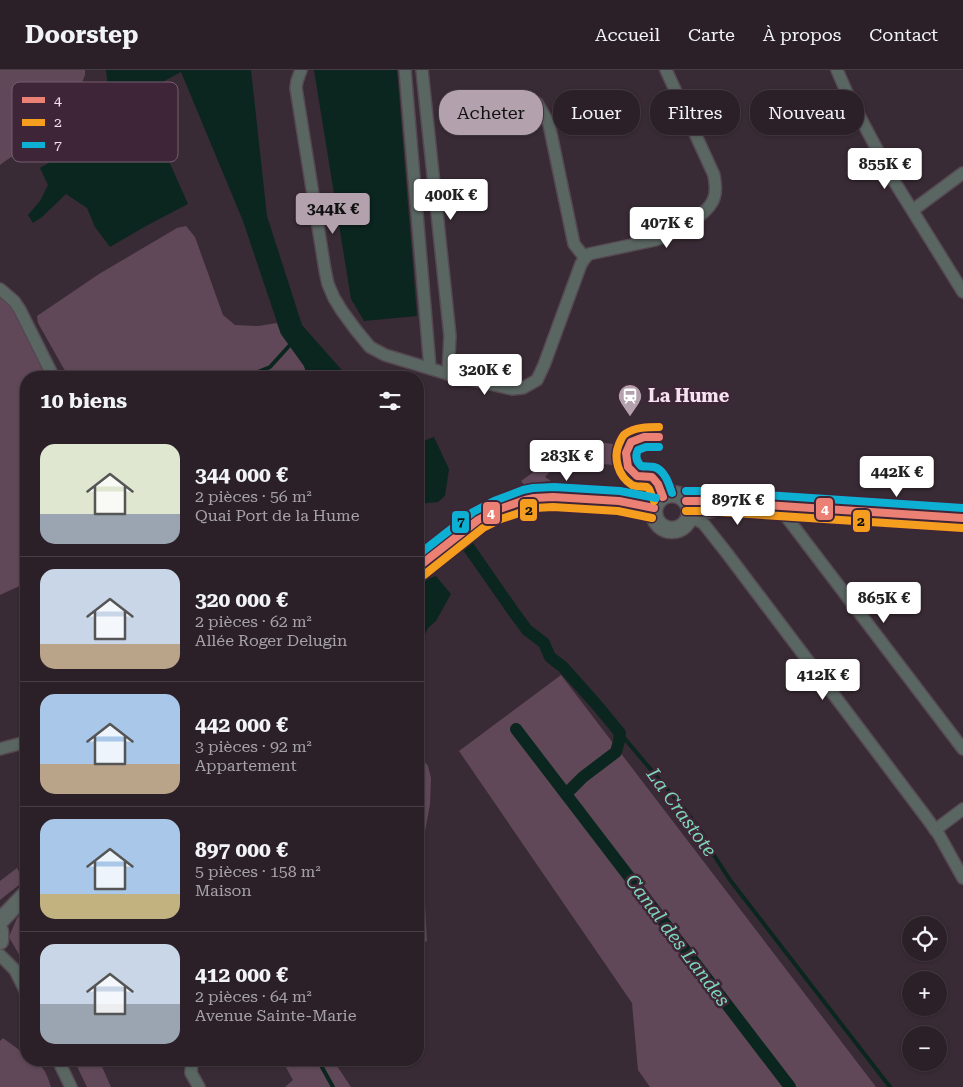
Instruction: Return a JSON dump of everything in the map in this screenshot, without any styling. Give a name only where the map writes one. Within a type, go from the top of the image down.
[{"type":"main road","points":[[667,495],[677,495],[688,510],[687,521],[678,529],[666,529],[657,522],[654,516],[654,508],[660,499],[667,495]]},
{"type":"main road","points":[[424,562],[487,514],[508,505],[534,498],[553,497],[619,501],[654,508]]},
{"type":"main road","points":[[688,510],[703,501],[963,518]]},
{"type":"main road","points":[[688,510],[717,508],[785,515],[963,526]]},
{"type":"main road","points":[[0,921],[20,900]]},
{"type":"main road","points":[[0,931],[0,941]]},
{"type":"street","points":[[301,70],[296,88],[328,284],[342,311],[370,347],[379,353],[390,358],[448,374],[512,389],[523,388],[537,380],[544,366],[581,264],[589,254],[655,240],[674,232],[704,212],[715,197],[714,175],[666,70]]},
{"type":"street","points":[[405,70],[427,367]]},
{"type":"street","points":[[422,70],[450,336],[448,374]]},
{"type":"street","points":[[837,70],[882,159],[963,292]]},
{"type":"street","points":[[543,114],[549,124],[574,244],[585,258]]},
{"type":"street","points":[[913,210],[963,173]]},
{"type":"street","points":[[0,288],[20,310],[50,371]]},
{"type":"street","points":[[688,510],[703,523],[726,552],[936,830],[963,878]]},
{"type":"street","points":[[785,515],[963,749]]},
{"type":"street","points":[[0,749],[20,744]]},
{"type":"street","points":[[936,830],[963,809]]},
{"type":"street","points":[[0,955],[15,970],[20,980]]},
{"type":"street","points":[[61,1066],[71,1087]]},
{"type":"street","points":[[192,1066],[191,1073],[199,1087]]},
{"type":"shaded area","points":[[0,70],[85,70],[82,82],[12,82],[12,156],[0,165]]},
{"type":"shaded area","points":[[106,70],[251,70],[267,216],[302,325],[343,371],[306,371],[281,334],[243,221],[181,72],[162,82],[107,82]]},
{"type":"shaded area","points":[[314,70],[397,70],[417,316],[364,321],[351,299]]},
{"type":"shaded area","points":[[50,162],[169,162],[188,204],[110,247],[95,227],[87,208],[66,194],[33,223],[28,215],[40,201],[48,185],[40,168]]},
{"type":"shaded area","points":[[186,226],[195,237],[223,315],[235,325],[258,326],[277,323],[281,334],[306,371],[66,371],[38,323],[37,316],[99,274],[177,228]]},
{"type":"shaded area","points":[[0,289],[7,294],[51,371],[20,371],[20,586],[0,595]]},
{"type":"shaded area","points":[[434,437],[449,469],[445,496],[438,502],[424,503],[424,441]]},
{"type":"shaded area","points":[[578,441],[582,448],[605,443],[613,444],[624,464],[613,465],[561,460],[545,477],[551,481],[525,486],[521,481]]},
{"type":"shaded area","points":[[436,576],[451,594],[436,621],[428,628],[424,636],[424,582]]},
{"type":"shaded area","points":[[561,675],[876,1087],[650,1087],[638,1070],[632,1003],[459,751]]},
{"type":"shaded area","points":[[424,761],[428,766],[431,778],[430,804],[424,837]]},
{"type":"shaded area","points":[[17,868],[20,874],[20,884],[0,900],[0,881]]},
{"type":"shaded area","points":[[424,885],[427,941],[424,943]]},
{"type":"shaded area","points":[[20,915],[20,956],[9,937]]},
{"type":"shaded area","points":[[3,1038],[20,1051],[20,1066],[41,1066],[46,1073],[51,1087],[0,1087],[0,1041]]},
{"type":"shaded area","points":[[77,1066],[102,1066],[111,1087],[87,1087]]},
{"type":"shaded area","points":[[285,1066],[337,1066],[351,1087],[285,1087],[293,1080]]},
{"type":"waterway","points":[[261,371],[270,367],[289,346]]},
{"type":"waterway","name":"La Crastote","points":[[467,545],[527,630],[544,643],[550,657],[563,667],[620,733],[616,752],[583,777],[566,794]]},
{"type":"waterway","name":"Canal des Landes","points":[[516,729],[790,1087]]},
{"type":"waterway","name":"La Crastote","points":[[620,733],[685,810],[704,836],[730,880],[890,1087]]},
{"type":"waterway","points":[[321,1066],[333,1087]]},
{"type":"transit line","name":"2","points":[[654,501],[647,487],[632,485],[623,477],[618,466],[617,449],[625,434],[646,427],[659,427]]},
{"type":"transit line","name":"4","points":[[659,437],[644,437],[631,442],[626,453],[628,467],[637,476],[652,477],[658,484],[663,497]]},
{"type":"transit line","name":"7","points":[[659,447],[646,447],[638,450],[636,458],[641,466],[654,467],[661,471],[672,493]]},
{"type":"transit line","name":"7","points":[[424,550],[473,512],[494,501],[523,490],[554,487],[620,491],[656,498]]},
{"type":"transit line","name":"7","points":[[686,491],[963,508]]},
{"type":"transit line","name":"4","points":[[424,562],[478,520],[497,510],[525,500],[553,497],[619,501],[654,508]]},
{"type":"transit line","name":"4","points":[[686,501],[963,518]]},
{"type":"transit line","name":"2","points":[[424,575],[483,528],[501,519],[535,508],[553,507],[618,511],[652,518]]},
{"type":"transit line","name":"2","points":[[686,511],[962,528]]},
{"type":"place","name":"La Hume","points":[[630,417]]}]
